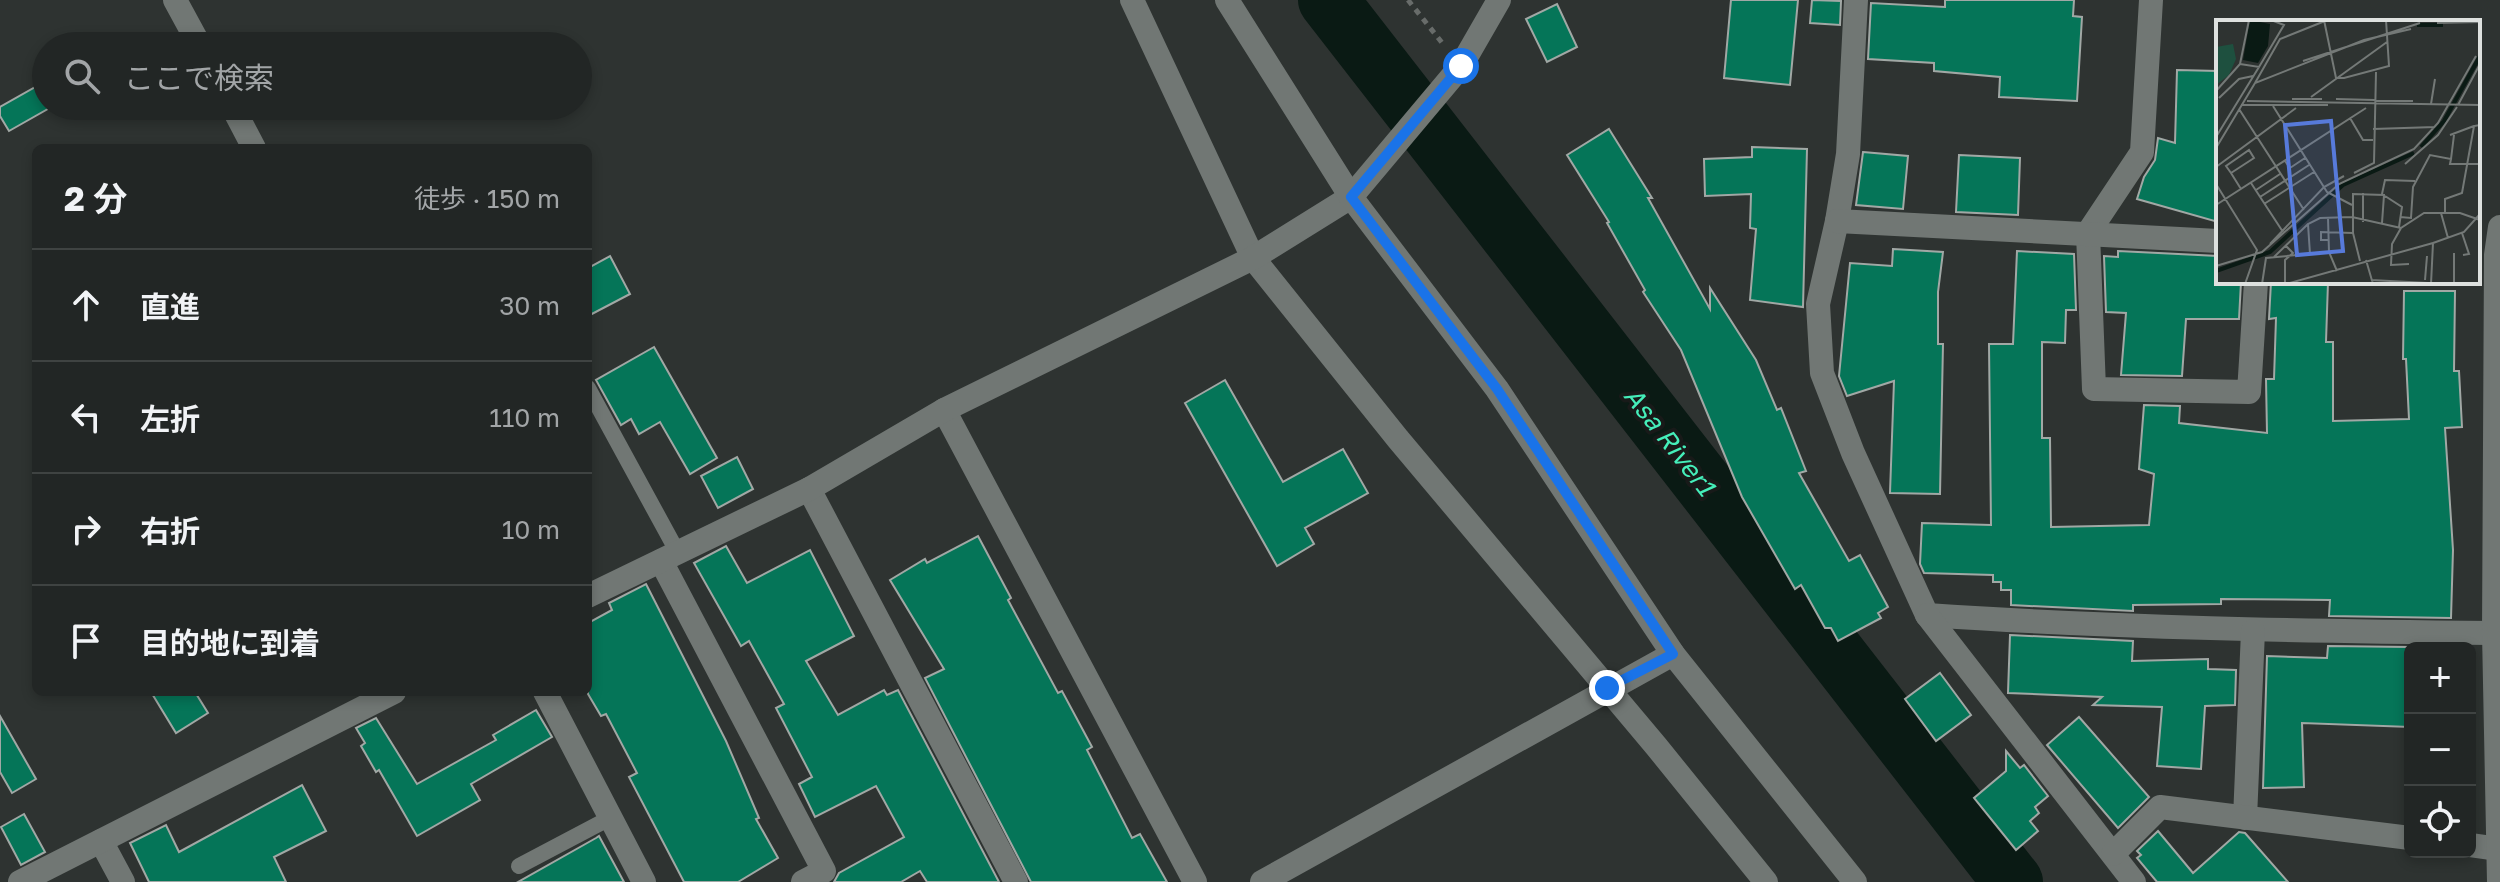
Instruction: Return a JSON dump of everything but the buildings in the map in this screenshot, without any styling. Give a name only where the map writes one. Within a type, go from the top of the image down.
[{"type":"street","points":[[175,0],[192,32]]},
{"type":"street","points":[[1132,0],[1253,258],[1398,439],[1766,882]]},
{"type":"street","points":[[1227,0],[1351,197],[1497,389],[1673,654],[1855,882]]},
{"type":"street","points":[[592,594],[809,489],[944,410],[1253,258],[1351,197],[1461,66],[1499,0]]},
{"type":"street","points":[[1856,0],[1848,154],[1818,304],[1822,373],[1853,453],[1927,615],[2134,882]]},
{"type":"street","points":[[2151,0],[2142,152],[2088,233],[2094,389],[2249,392],[2256,284]]},
{"type":"street","points":[[239,120],[252,144]]},
{"type":"street","points":[[1837,221],[2216,241]]},
{"type":"street","points":[[2499,882],[2487,254],[2500,227]]},
{"type":"street","points":[[944,410],[1195,882]]},
{"type":"street","points":[[809,489],[1016,882]]},
{"type":"street","points":[[669,557],[824,871],[803,882]]},
{"type":"street","points":[[1927,615],[2037,623],[2253,631],[2494,633]]},
{"type":"street","points":[[2245,818],[2253,631]]},
{"type":"street","points":[[1262,882],[1673,654]]},
{"type":"street","points":[[20,882],[386,696]]},
{"type":"street","points":[[547,696],[644,882]]},
{"type":"street","points":[[2113,854],[2160,807],[2404,837]]},
{"type":"street","points":[[101,841],[123,882]]},
{"type":"street","points":[[2476,846],[2499,849]]},
{"type":"lane","points":[[592,396],[669,557]]},
{"type":"lane","points":[[519,866],[610,818]]},
{"type":"path","points":[[1408,0],[1461,66]]},
{"type":"waterway","name":"Asa River1","points":[[1328,0],[2013,882]]},
{"type":"route","points":[[1461,66],[1351,197],[1497,389],[1673,654],[1607,688]]}]
